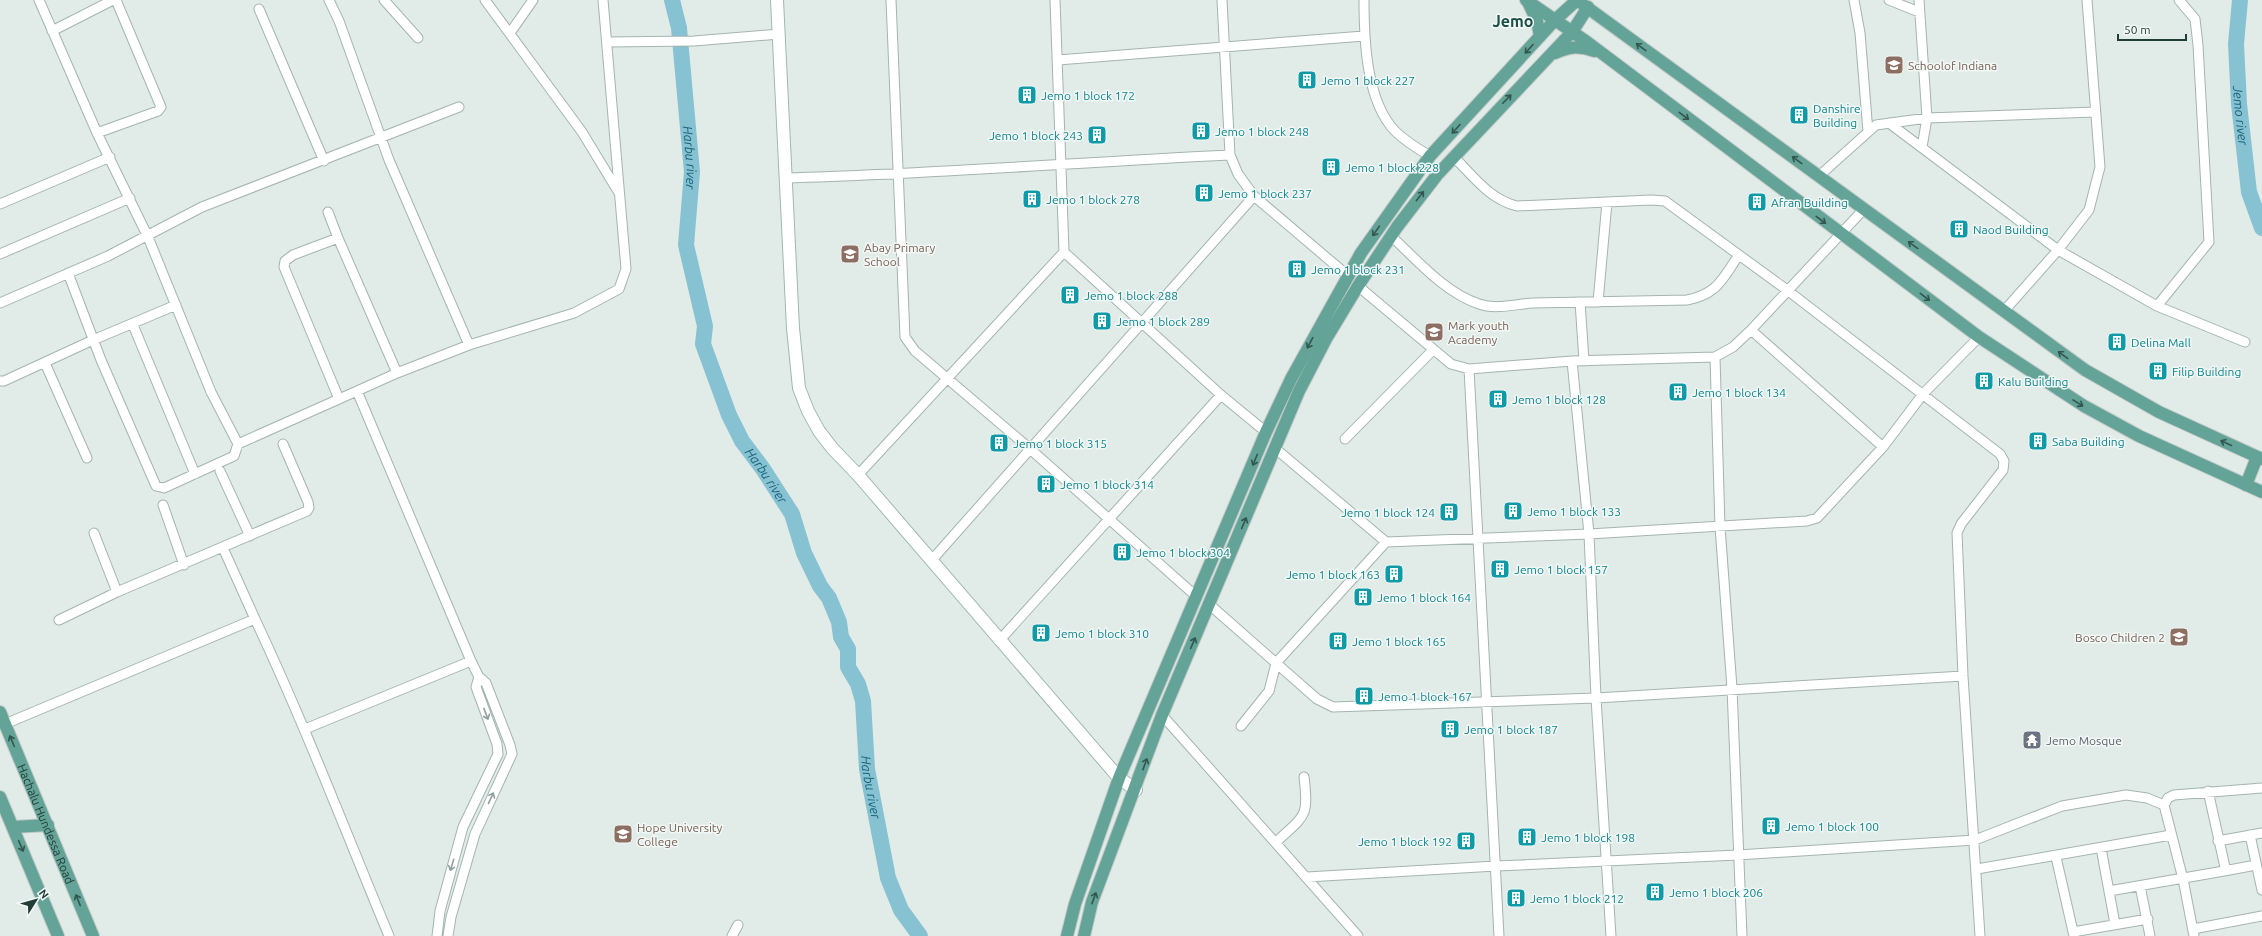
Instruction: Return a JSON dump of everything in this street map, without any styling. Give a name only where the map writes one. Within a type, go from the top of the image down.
[{"type":"main road","points":[[1527,0],[1572,32],[1978,337],[2084,406],[2139,436],[2262,492]]},
{"type":"main road","points":[[1527,0],[1537,20],[1540,36]]},
{"type":"main road","points":[[1067,936],[1075,904],[1119,778],[1266,432],[1291,379],[1347,275],[1430,156],[1540,36],[1576,0],[1591,4],[1819,176],[2085,370],[2159,412],[2259,458],[2246,486]]},
{"type":"main road","points":[[1084,936],[1092,902],[1136,790],[1162,715],[1276,449],[1299,391],[1326,339],[1358,286],[1391,236],[1453,156],[1572,32],[1591,4]]},
{"type":"main road","points":[[1550,56],[1568,48],[1578,47],[1601,54]]},
{"type":"main road","points":[[1246,481],[1259,488]]},
{"type":"main road","name":"Hachalu Hundessa Road","points":[[0,712],[93,936]]},
{"type":"main road","points":[[0,797],[58,936]]},
{"type":"main road","points":[[13,828],[48,825]]},
{"type":"street","points":[[39,0],[97,133],[110,156],[148,237],[211,392],[238,444],[234,456],[164,488],[156,486],[129,428],[68,274]]},
{"type":"street","points":[[52,31],[115,0],[161,107],[158,111],[97,133]]},
{"type":"street","points":[[329,0],[339,21],[381,138],[469,345]]},
{"type":"street","points":[[384,0],[418,38]]},
{"type":"street","points":[[485,0],[582,132],[621,196]]},
{"type":"street","points":[[510,33],[533,0]]},
{"type":"street","points":[[238,444],[397,373],[469,345],[574,313],[619,289],[626,269],[608,42],[603,0]]},
{"type":"street","points":[[777,0],[793,328],[799,388],[808,411],[832,448],[858,475],[999,641],[1119,778],[1136,790]]},
{"type":"street","points":[[891,0],[900,175],[902,322],[905,337],[915,351],[1029,448],[1197,597]]},
{"type":"street","points":[[1055,0],[1064,252],[1221,395],[1266,432]]},
{"type":"street","points":[[1222,0],[1230,155],[1238,174],[1254,196],[1347,275]]},
{"type":"street","points":[[1364,0],[1364,36],[1368,68],[1387,121],[1396,132],[1430,156]]},
{"type":"street","points":[[1854,0],[1860,33],[1868,132]]},
{"type":"street","points":[[1889,0],[1919,12]]},
{"type":"street","points":[[1919,0],[1927,118],[1922,147]]},
{"type":"street","points":[[2004,311],[2058,250],[2089,210],[2095,189],[2100,167],[2087,0]]},
{"type":"street","points":[[2157,306],[2209,242],[2198,45],[2194,19],[2179,0]]},
{"type":"street","points":[[259,9],[324,161]]},
{"type":"street","points":[[608,42],[694,40],[779,34]]},
{"type":"street","points":[[1058,60],[1364,36]]},
{"type":"street","points":[[0,303],[30,288],[68,274],[148,237],[202,207],[324,161],[459,107]]},
{"type":"street","points":[[1819,176],[1876,125],[1927,118],[2095,112]]},
{"type":"street","points":[[1889,123],[2058,250],[2157,306],[2245,342]]},
{"type":"street","points":[[786,178],[900,175],[1060,163],[1230,155]]},
{"type":"street","points":[[0,204],[110,156]]},
{"type":"street","points":[[1453,156],[1489,193],[1503,202],[1517,206],[1665,201],[1787,290],[2000,454],[2004,461],[2003,470],[1961,524],[1957,533],[1980,936]]},
{"type":"street","points":[[931,561],[1029,448],[1143,324],[1254,196]]},
{"type":"street","points":[[0,254],[130,198]]},
{"type":"street","points":[[1598,302],[1606,202]]},
{"type":"street","points":[[1358,286],[1451,364],[1469,369],[1584,360],[1715,357],[1733,347],[1751,330],[1864,209]]},
{"type":"street","points":[[328,212],[397,373]]},
{"type":"street","points":[[1391,236],[1438,279],[1464,298],[1478,304],[1493,307],[1580,302],[1687,300],[1703,297],[1712,292],[1739,255]]},
{"type":"street","points":[[338,238],[293,255],[285,261],[284,267],[339,399]]},
{"type":"street","points":[[858,475],[1064,252]]},
{"type":"street","points":[[1580,302],[1584,360]]},
{"type":"street","points":[[0,380],[4,381],[93,340],[176,305]]},
{"type":"street","points":[[133,324],[195,474]]},
{"type":"street","points":[[1751,330],[1883,447]]},
{"type":"street","points":[[1276,449],[1386,542],[1478,540],[1798,522],[1817,518],[1883,447],[1923,394],[1978,337]]},
{"type":"street","points":[[1346,439],[1433,350]]},
{"type":"street","points":[[1715,357],[1720,527],[1732,688],[1742,936]]},
{"type":"street","points":[[1572,361],[1589,534],[1596,698],[1611,936]]},
{"type":"street","points":[[45,363],[87,458]]},
{"type":"street","points":[[1469,369],[1485,702],[1499,936]]},
{"type":"street","points":[[357,391],[471,661],[479,678],[486,683],[489,690],[512,754],[475,834],[451,917],[448,936]]},
{"type":"street","points":[[999,641],[1221,395]]},
{"type":"street","points":[[59,620],[117,592],[302,514],[309,508],[283,444]]},
{"type":"street","points":[[220,471],[250,536]]},
{"type":"street","points":[[163,506],[184,564]]},
{"type":"street","points":[[94,533],[117,592]]},
{"type":"street","points":[[1241,726],[1269,691],[1276,663],[1386,542]]},
{"type":"street","points":[[222,548],[305,729],[327,788],[389,936]]},
{"type":"street","points":[[1210,605],[1317,699],[1333,707],[1596,698],[1732,688],[1848,684],[1964,676]]},
{"type":"street","points":[[5,724],[255,620]]},
{"type":"street","points":[[305,729],[471,661]]},
{"type":"street","points":[[437,936],[440,910],[463,828],[498,754],[497,744],[476,687],[479,678]]},
{"type":"street","points":[[1162,715],[1358,936]]},
{"type":"street","points":[[1276,842],[1306,812],[1308,804],[1304,777]]},
{"type":"street","points":[[2262,788],[2208,791],[2174,795],[2168,798],[2164,805],[2183,879],[2193,932],[2262,916]]},
{"type":"street","points":[[2208,791],[2225,867],[2224,871]]},
{"type":"street","points":[[1307,877],[1606,860],[1738,855],[1975,840],[2062,806],[2126,795],[2146,798],[2164,805]]},
{"type":"street","points":[[463,828],[475,834]]},
{"type":"street","points":[[2218,841],[2262,833]]},
{"type":"street","points":[[1977,869],[2056,857],[2171,835]]},
{"type":"street","points":[[2250,835],[2262,890]]},
{"type":"street","points":[[2101,848],[2115,924]]},
{"type":"street","points":[[2056,857],[2074,934],[2115,924],[2148,919]]},
{"type":"street","points":[[2109,891],[2256,865]]},
{"type":"street","points":[[2140,886],[2148,919],[2150,936]]},
{"type":"street","points":[[732,936],[738,926]]},
{"type":"waterway","name":"Harbu river","points":[[672,0],[679,28],[692,172],[686,245],[705,326],[703,344],[729,415],[742,441],[763,469],[792,514],[804,553],[820,586],[829,598],[839,622],[841,637],[848,649],[848,667],[858,684],[863,701],[867,769],[888,878],[901,910],[920,936]]},
{"type":"waterway","name":"Jemo river","points":[[2240,0],[2236,44],[2239,104],[2249,192],[2262,228]]},
{"type":"place","name":"Schoolof Indiana","points":[[1894,65]]},
{"type":"place","name":"Jemo 1 block 227","points":[[1307,80]]},
{"type":"place","name":"Jemo 1 block 172","points":[[1027,95]]},
{"type":"place","name":"Danshire Building","points":[[1799,115]]},
{"type":"place","name":"Jemo 1 block 248","points":[[1201,131]]},
{"type":"place","name":"Jemo 1 block 243","points":[[1097,135]]},
{"type":"place","name":"Jemo 1 block 228","points":[[1331,167]]},
{"type":"place","name":"Jemo 1 block 237","points":[[1204,193]]},
{"type":"place","name":"Jemo 1 block 278","points":[[1032,199]]},
{"type":"place","name":"Afran Building","points":[[1757,202]]},
{"type":"place","name":"Naod Building","points":[[1959,229]]},
{"type":"place","name":"Abay Primary School","points":[[850,254]]},
{"type":"place","name":"Jemo 1 block 231","points":[[1297,269]]},
{"type":"place","name":"Jemo 1 block 288","points":[[1070,295]]},
{"type":"place","name":"Jemo 1 block 289","points":[[1102,321]]},
{"type":"place","name":"Mark youth Academy","points":[[1434,332]]},
{"type":"place","name":"Delina Mall","points":[[2117,342]]},
{"type":"place","name":"Filip Building","points":[[2158,371]]},
{"type":"place","name":"Kalu Building","points":[[1984,381]]},
{"type":"place","name":"Jemo 1 block 134","points":[[1678,392]]},
{"type":"place","name":"Jemo 1 block 128","points":[[1498,399]]},
{"type":"place","name":"Saba Building","points":[[2038,441]]},
{"type":"place","name":"Jemo 1 block 315","points":[[999,443]]},
{"type":"place","name":"Jemo 1 block 314","points":[[1046,484]]},
{"type":"place","name":"Jemo 1 block 133","points":[[1513,511]]},
{"type":"place","name":"Jemo 1 block 124","points":[[1449,512]]},
{"type":"place","name":"Jemo 1 block 304","points":[[1122,552]]},
{"type":"place","name":"Jemo 1 block 157","points":[[1500,569]]},
{"type":"place","name":"Jemo 1 block 163","points":[[1394,574]]},
{"type":"place","name":"Jemo 1 block 164","points":[[1363,597]]},
{"type":"place","name":"Jemo 1 block 310","points":[[1041,633]]},
{"type":"place","name":"Bosco Children 2","points":[[2179,637]]},
{"type":"place","name":"Jemo 1 block 165","points":[[1338,641]]},
{"type":"place","name":"Jemo 1 block 167","points":[[1364,696]]},
{"type":"place","name":"Jemo 1 block 187","points":[[1450,729]]},
{"type":"place","name":"Jemo Mosque","points":[[2032,740]]},
{"type":"place","name":"Jemo 1 block 100","points":[[1771,826]]},
{"type":"place","name":"Hope University College","points":[[623,834]]},
{"type":"place","name":"Jemo 1 block 198","points":[[1527,837]]},
{"type":"place","name":"Jemo 1 block 192","points":[[1466,841]]},
{"type":"place","name":"Jemo 1 block 206","points":[[1655,892]]},
{"type":"place","name":"Jemo 1 block 212","points":[[1516,898]]},
{"type":"district","name":"Jemo","points":[[1513,21]]}]
